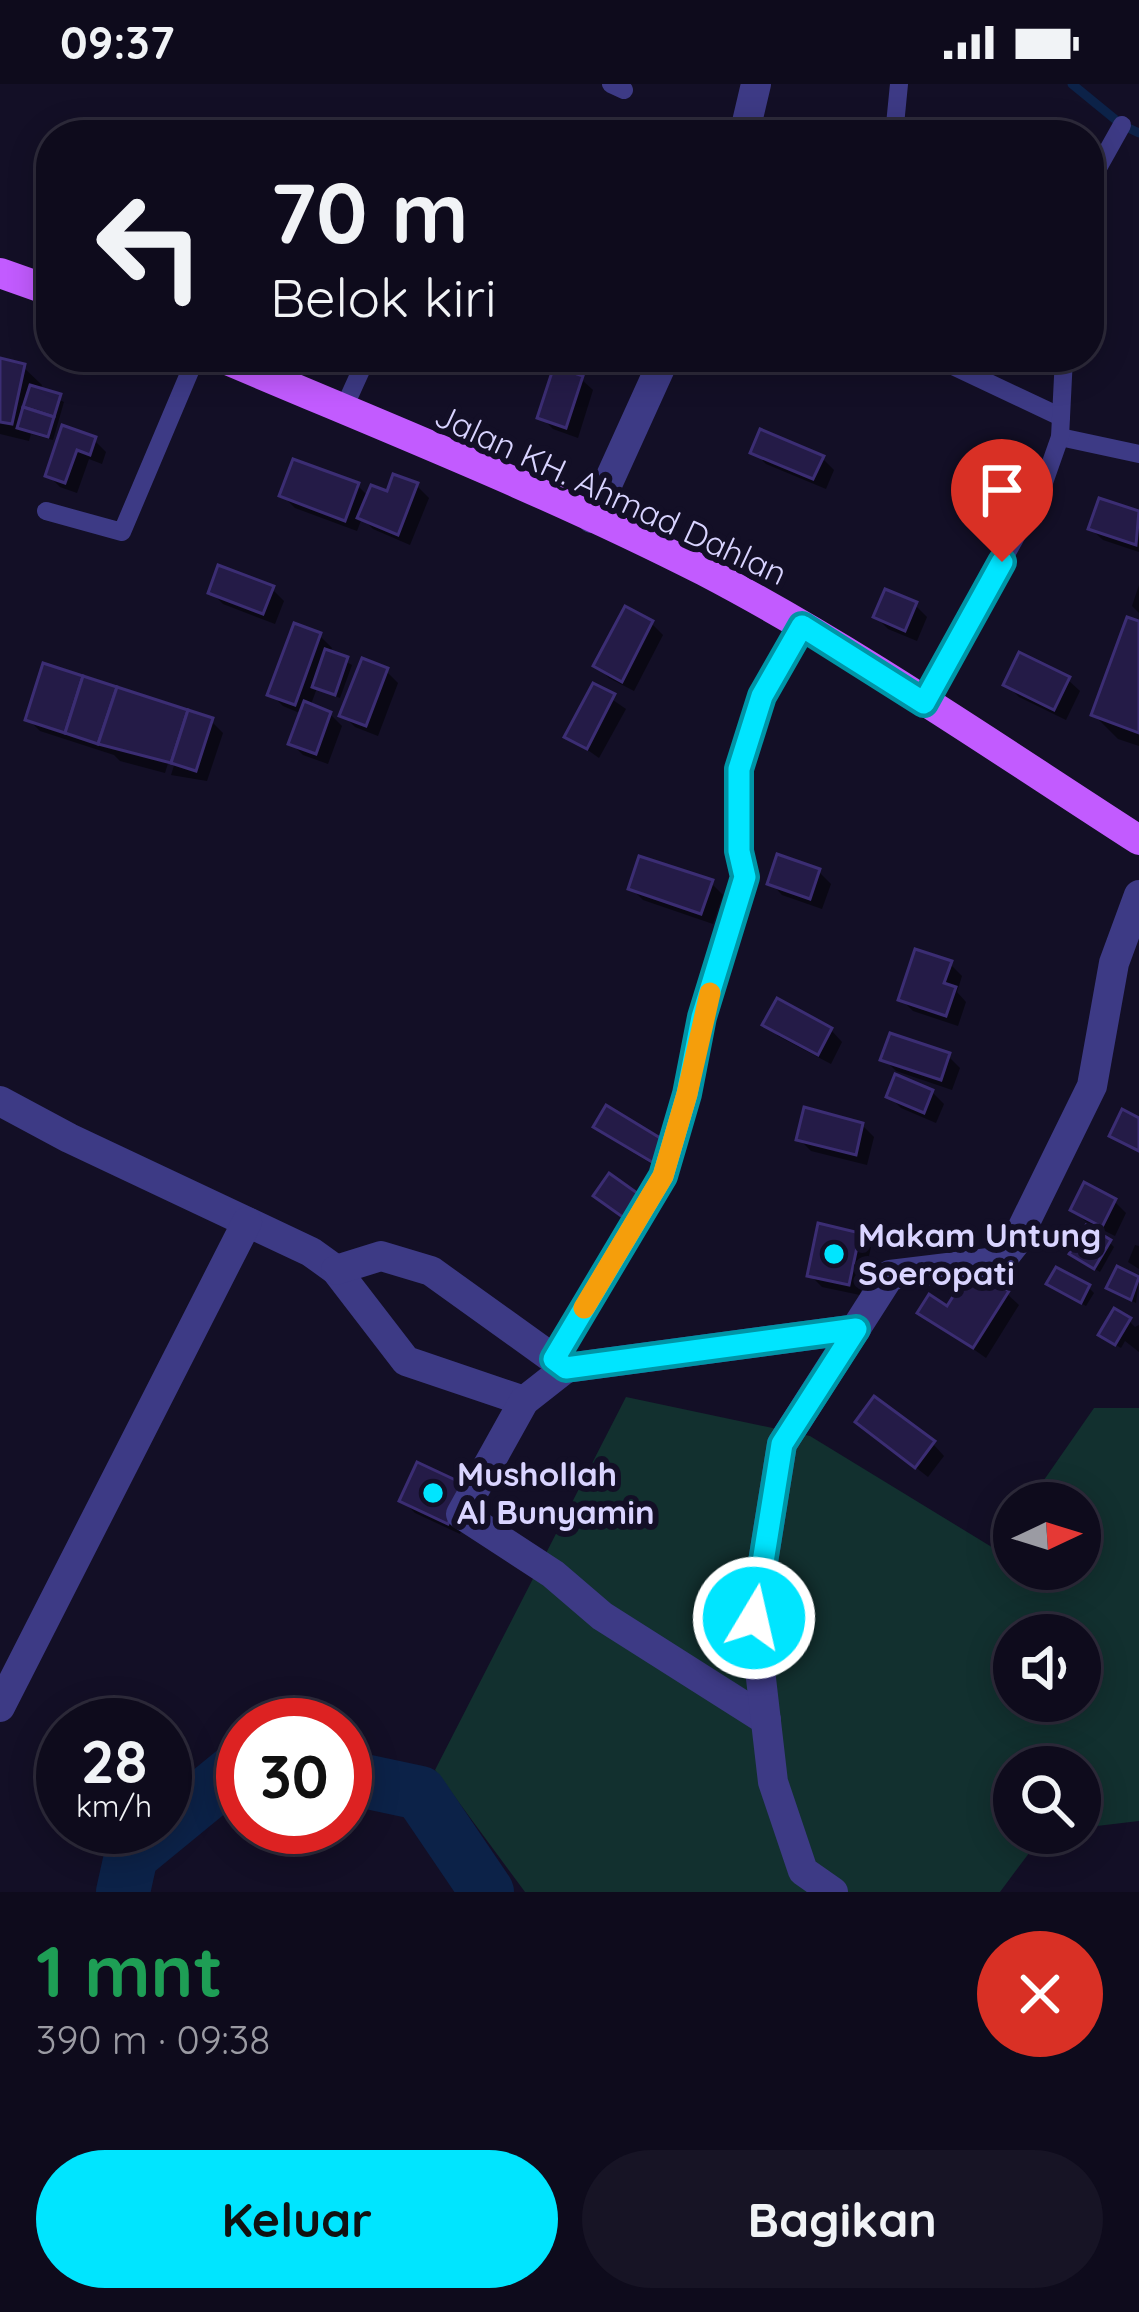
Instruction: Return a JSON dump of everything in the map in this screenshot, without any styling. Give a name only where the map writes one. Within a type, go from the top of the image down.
[{"type":"main road","points":[[0,273],[36,286]]},
{"type":"main road","name":"Jalan KH. Ahmad Dahlan","points":[[255,372],[592,518],[704,572],[802,626],[1139,840]]},
{"type":"street","points":[[747,120],[755,84]]},
{"type":"street","points":[[592,518],[657,372]]},
{"type":"street","points":[[833,1892],[803,1871],[773,1781],[754,1618],[782,1444],[890,1275],[989,1263],[1003,1258],[1015,1243],[1092,1086],[1114,963],[1139,895]]},
{"type":"street","points":[[0,1101],[311,1252],[336,1270],[406,1361],[524,1401]]},
{"type":"street","points":[[0,1707],[247,1222]]},
{"type":"street","points":[[336,1270],[381,1256],[431,1270],[560,1364]]},
{"type":"street","points":[[766,1720],[602,1616],[554,1574],[461,1514],[524,1401],[560,1364],[856,1329]]},
{"type":"lane","points":[[895,120],[899,84]]},
{"type":"lane","points":[[1104,157],[1122,124]]},
{"type":"lane","points":[[46,511],[122,532],[190,372]]},
{"type":"lane","points":[[343,410],[360,372]]},
{"type":"lane","points":[[961,372],[1060,427],[1139,454]]},
{"type":"lane","points":[[924,703],[1041,491],[1060,427],[1063,372]]},
{"type":"lane","points":[[560,1364],[663,1176],[687,1094],[702,1017],[745,877],[739,851],[739,769],[762,696],[802,626]]},
{"type":"green space","points":[[626,1397],[810,1436],[993,1548],[993,1590],[1101,1590],[1101,1482],[1043,1482],[1094,1408],[1139,1408],[1139,1821],[1101,1826],[1101,1746],[993,1746],[993,1854],[1028,1854],[1000,1892],[525,1892],[435,1770]]},
{"type":"building","points":[[0,358],[25,364],[12,424],[0,422]]},
{"type":"building","points":[[552,372],[583,376],[566,428],[537,418]]},
{"type":"building","points":[[30,385],[61,394],[54,417],[23,407]]},
{"type":"building","points":[[23,407],[54,417],[48,437],[17,428]]},
{"type":"building","points":[[62,425],[96,437],[90,455],[77,450],[65,483],[45,476]]},
{"type":"building","points":[[760,429],[824,456],[813,479],[750,453]]},
{"type":"building","points":[[293,459],[359,483],[345,521],[279,496]]},
{"type":"building","points":[[393,474],[418,483],[398,535],[357,518],[371,485],[387,491]]},
{"type":"building","points":[[1099,498],[1139,511],[1136,545],[1088,529]]},
{"type":"building","points":[[218,565],[274,586],[263,614],[208,593]]},
{"type":"building","points":[[885,589],[917,602],[905,631],[873,617]]},
{"type":"building","points":[[625,606],[653,621],[622,682],[593,666]]},
{"type":"building","points":[[1127,617],[1139,621],[1139,733],[1091,715]]},
{"type":"building","points":[[294,623],[321,633],[295,705],[267,695]]},
{"type":"building","points":[[325,649],[348,657],[335,695],[312,687]]},
{"type":"building","points":[[1019,652],[1070,677],[1054,710],[1003,685]]},
{"type":"building","points":[[362,658],[388,668],[366,726],[339,716]]},
{"type":"building","points":[[43,663],[83,676],[65,733],[25,720]]},
{"type":"building","points":[[83,676],[117,687],[98,744],[65,733]]},
{"type":"building","points":[[593,683],[615,694],[587,749],[564,737]]},
{"type":"building","points":[[117,687],[188,710],[171,763],[98,744]]},
{"type":"building","points":[[304,701],[331,712],[316,754],[288,744]]},
{"type":"building","points":[[188,710],[213,718],[196,771],[171,763]]},
{"type":"building","points":[[777,854],[820,869],[810,899],[767,884]]},
{"type":"building","points":[[639,856],[713,880],[701,914],[628,889]]},
{"type":"building","points":[[915,949],[952,961],[944,983],[956,987],[946,1016],[898,1000]]},
{"type":"building","points":[[777,998],[832,1028],[818,1055],[762,1025]]},
{"type":"building","points":[[890,1033],[950,1053],[941,1080],[880,1060]]},
{"type":"building","points":[[895,1074],[933,1090],[924,1113],[886,1097]]},
{"type":"building","points":[[606,1105],[670,1144],[657,1165],[593,1127]]},
{"type":"building","points":[[804,1107],[863,1123],[856,1155],[796,1140]]},
{"type":"building","points":[[1122,1109],[1139,1118],[1139,1151],[1109,1136]]},
{"type":"building","points":[[609,1173],[647,1200],[631,1223],[593,1196]]},
{"type":"building","points":[[1084,1182],[1116,1199],[1102,1227],[1070,1210]]},
{"type":"building","name":"Makam Untung Soeropati","points":[[818,1223],[860,1233],[849,1285],[807,1276]]},
{"type":"building","points":[[1086,1225],[1111,1240],[1094,1269],[1069,1254]]},
{"type":"building","points":[[1117,1266],[1139,1277],[1131,1300],[1106,1288]]},
{"type":"building","points":[[1056,1267],[1090,1285],[1081,1303],[1046,1284]]},
{"type":"building","points":[[971,1268],[1009,1291],[973,1348],[917,1313],[929,1294],[947,1306]]},
{"type":"building","points":[[1114,1308],[1131,1318],[1115,1345],[1098,1335]]},
{"type":"building","points":[[874,1396],[935,1441],[915,1468],[855,1422]]},
{"type":"building","name":"Mushollah Al Bunyamin","points":[[417,1462],[466,1485],[448,1524],[399,1501]]},
{"type":"waterway","points":[[1072,84],[1139,133]]},
{"type":"waterway","points":[[372,1783],[420,1793],[487,1892]]},
{"type":"waterway","points":[[123,1892],[131,1856],[216,1786]]},
{"type":"slow traffic","points":[[584,1308],[663,1176],[710,993]]},
{"type":"place","name":"Makam Untung Soeropati","points":[[834,1254]]},
{"type":"place","name":"Mushollah Al Bunyamin","points":[[433,1493]]},
{"type":"route","points":[[754,1618],[782,1444],[856,1329],[566,1368],[554,1359],[663,1176],[687,1094],[702,1017],[745,877],[739,851],[739,769],[762,696],[802,626],[924,703],[1002,562]]}]
